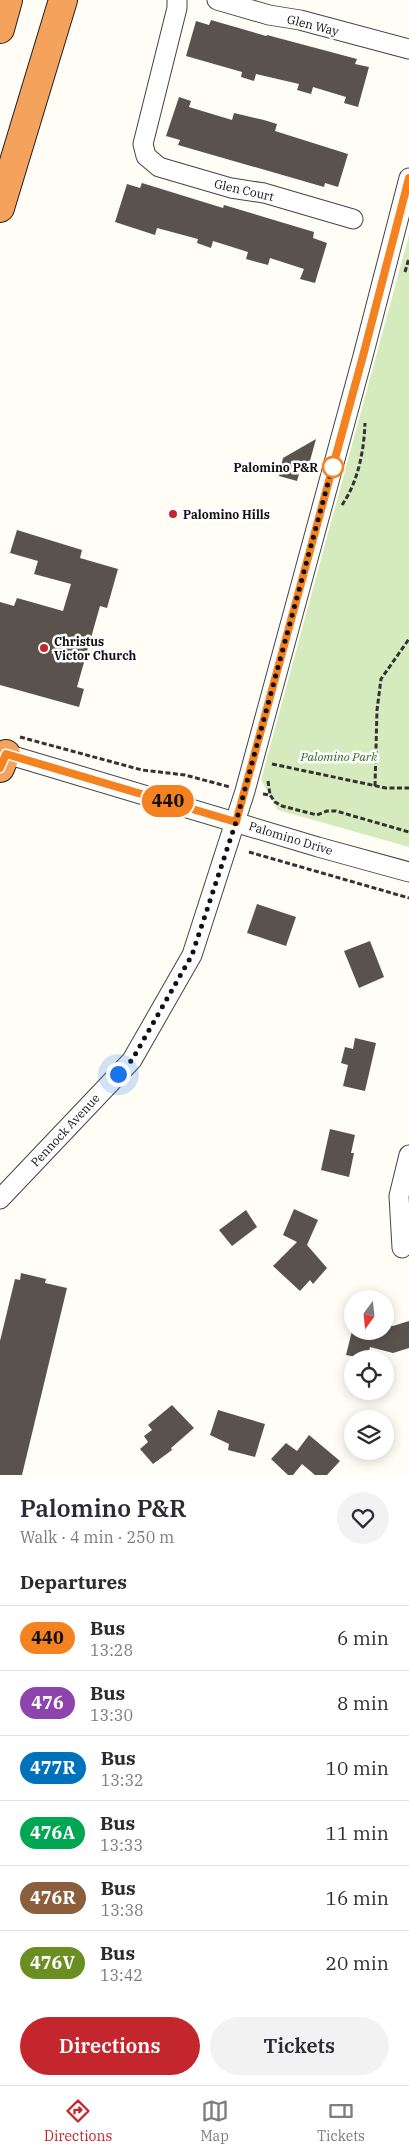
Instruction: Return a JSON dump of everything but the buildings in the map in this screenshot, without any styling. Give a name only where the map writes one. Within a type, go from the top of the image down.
[{"type":"highway","points":[[0,29],[8,0]]},
{"type":"highway","points":[[0,208],[63,0]]},
{"type":"street","name":"Glen Court","points":[[177,0],[177,8],[145,134],[144,149],[146,156],[159,167],[231,188],[264,193],[353,219]]},
{"type":"street","name":"Glen Way","points":[[217,0],[269,15],[300,20],[409,49]]},
{"type":"street","name":"Pennock Avenue","points":[[0,1199],[132,1060],[192,955],[245,791],[407,200],[409,178]]},
{"type":"street","name":"Palomino Drive","points":[[6,752],[318,847],[409,872]]},
{"type":"street","points":[[402,1248],[399,1196],[409,1155]]},
{"type":"path","points":[[375,786],[377,710],[381,679],[409,639]]},
{"type":"path","points":[[6,752],[185,775],[245,791],[270,795]]},
{"type":"path","points":[[409,788],[375,786],[272,764],[267,782],[270,795],[275,802],[282,806],[317,815],[326,811],[336,812],[409,832]]},
{"type":"path","points":[[249,852],[409,898]]},
{"type":"green space","name":"Palomino Park","points":[[409,235],[409,847],[278,810],[261,780]]},
{"type":"bus line","name":"440","points":[[0,768],[6,754],[236,822],[363,356],[409,178]]},
{"type":"place","name":"Palomino P&R","points":[[333,467]]},
{"type":"place","name":"Palomino Hills","points":[[173,514]]},
{"type":"place","name":"Christus Victor Church","points":[[44,648]]},
{"type":"route","points":[[118,1074],[132,1060],[192,955],[245,791],[334,461],[333,467]]}]
